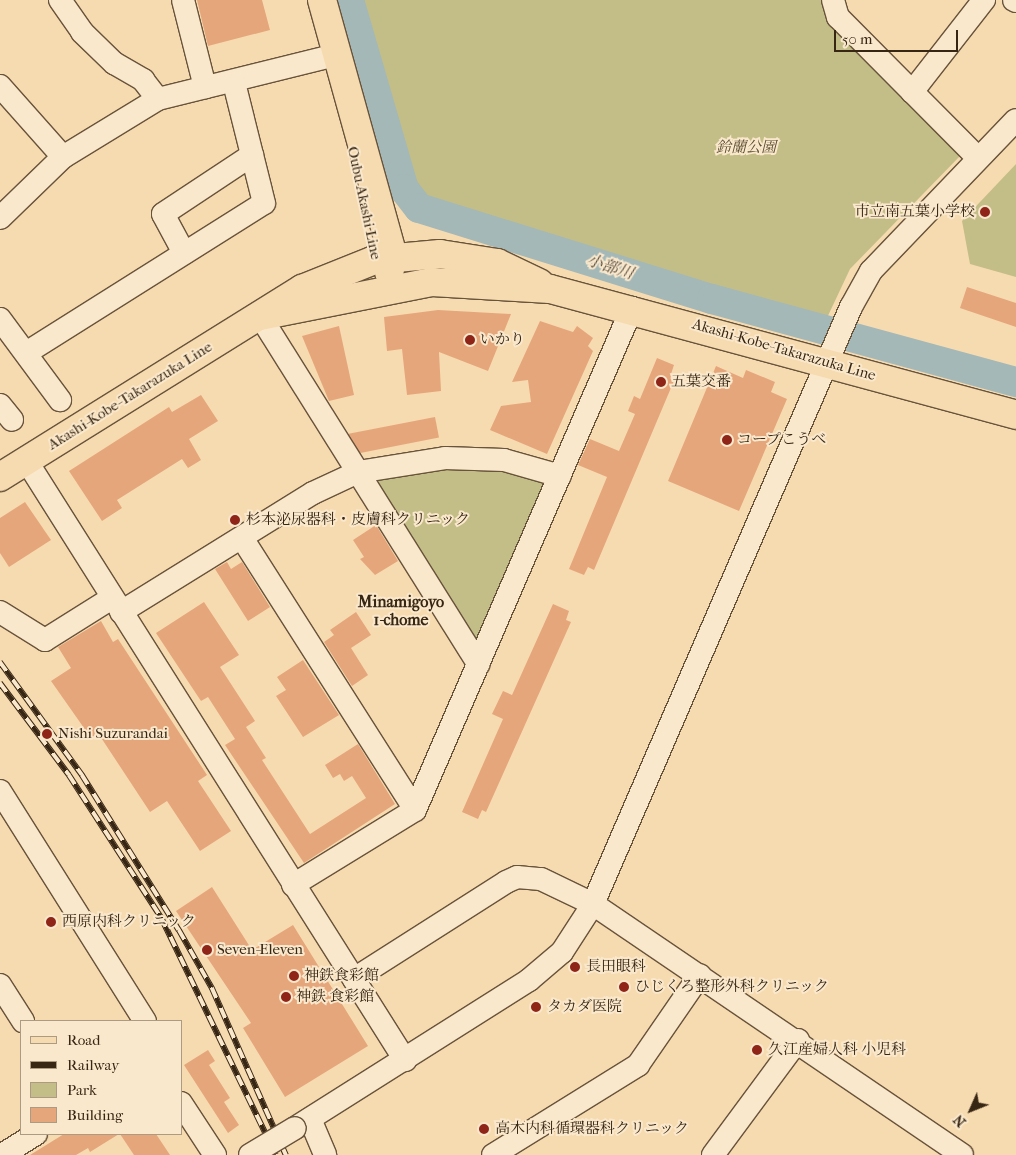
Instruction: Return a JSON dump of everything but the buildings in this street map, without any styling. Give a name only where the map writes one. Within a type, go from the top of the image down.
[{"type":"main road","name":"Oubu Akashi Line","points":[[322,0],[384,258],[386,289]]},
{"type":"main road","name":"Akashi-Kobe-Takarazuka Line","points":[[0,477],[302,289],[384,258],[440,254],[498,263],[550,289]]},
{"type":"main road","name":"Akashi-Kobe-Takarazuka Line","points":[[260,316],[386,289],[432,282],[550,289],[831,356],[1016,416]]},
{"type":"street","points":[[60,0],[82,32],[114,63],[143,80],[158,99]]},
{"type":"street","points":[[183,0],[205,87]]},
{"type":"street","points":[[912,92],[984,0]]},
{"type":"street","points":[[840,1],[838,17],[978,158]]},
{"type":"street","points":[[0,218],[63,157],[158,99],[205,87],[234,83],[336,55]]},
{"type":"street","points":[[26,353],[264,203],[234,83]]},
{"type":"street","points":[[0,86],[63,157]]},
{"type":"street","points":[[250,1155],[405,1060],[546,967],[562,952],[593,904],[851,307],[871,270],[1016,120]]},
{"type":"street","points":[[184,253],[163,214],[252,155]]},
{"type":"street","points":[[293,885],[415,810],[632,308]]},
{"type":"street","points":[[260,316],[478,664]]},
{"type":"street","points":[[0,318],[60,400]]},
{"type":"street","points":[[0,612],[45,640],[117,605],[242,538],[313,493],[358,472],[445,458],[504,460],[560,476]]},
{"type":"street","points":[[26,460],[405,1060]]},
{"type":"street","points":[[242,538],[415,810]]},
{"type":"street","points":[[0,791],[144,1020]]},
{"type":"street","points":[[354,979],[517,877],[541,879],[593,904],[798,1040],[962,1155]]},
{"type":"street","points":[[492,1155],[638,1065],[700,975]]},
{"type":"street","points":[[0,985],[22,1020]]},
{"type":"street","points":[[712,1155],[798,1040]]},
{"type":"street","points":[[182,1105],[215,1155]]},
{"type":"street","points":[[302,1123],[325,1155]]},
{"type":"street","points":[[2,1155],[34,1135]]},
{"type":"green space","name":"鈴蘭公園","points":[[358,0],[826,0],[833,25],[960,156],[850,269],[826,320],[714,292],[424,203],[410,183]]},
{"type":"green space","points":[[1016,164],[1016,277],[970,264],[962,221]]},
{"type":"green space","points":[[408,462],[560,476],[478,664],[358,473]]},
{"type":"waterway","name":"小部川","points":[[349,0],[404,189],[419,208],[712,299],[1016,382]]},
{"type":"railway","points":[[0,662],[82,775],[179,930],[212,988],[286,1155]]},
{"type":"railway","points":[[0,683],[69,775],[161,917],[276,1155]]},
{"type":"place","name":"市立南五葉小学校","points":[[985,212]]},
{"type":"place","name":"いかり","points":[[470,340]]},
{"type":"place","name":"五葉交番","points":[[661,382]]},
{"type":"place","name":"コープこうべ","points":[[727,440]]},
{"type":"place","name":"杉本泌尿器科・皮膚科クリニック","points":[[235,520]]},
{"type":"place","name":"Nishi Suzurandai","points":[[47,734]]},
{"type":"place","name":"西原内科クリニック","points":[[51,922]]},
{"type":"place","name":"Seven-Eleven","points":[[207,950]]},
{"type":"place","name":"長田眼科","points":[[575,967]]},
{"type":"place","name":"神鉄食彩館","points":[[294,976]]},
{"type":"place","name":"ひじくろ整形外科クリニック","points":[[624,987]]},
{"type":"place","name":"神鉄 食彩館","points":[[286,997]]},
{"type":"place","name":"タカダ医院","points":[[536,1007]]},
{"type":"place","name":"久江産婦人科 小児科","points":[[757,1050]]},
{"type":"place","name":"高木内科循環器科クリニック","points":[[484,1129]]},
{"type":"district","name":"Minamigoyo 1-chome","points":[[401,611]]}]
